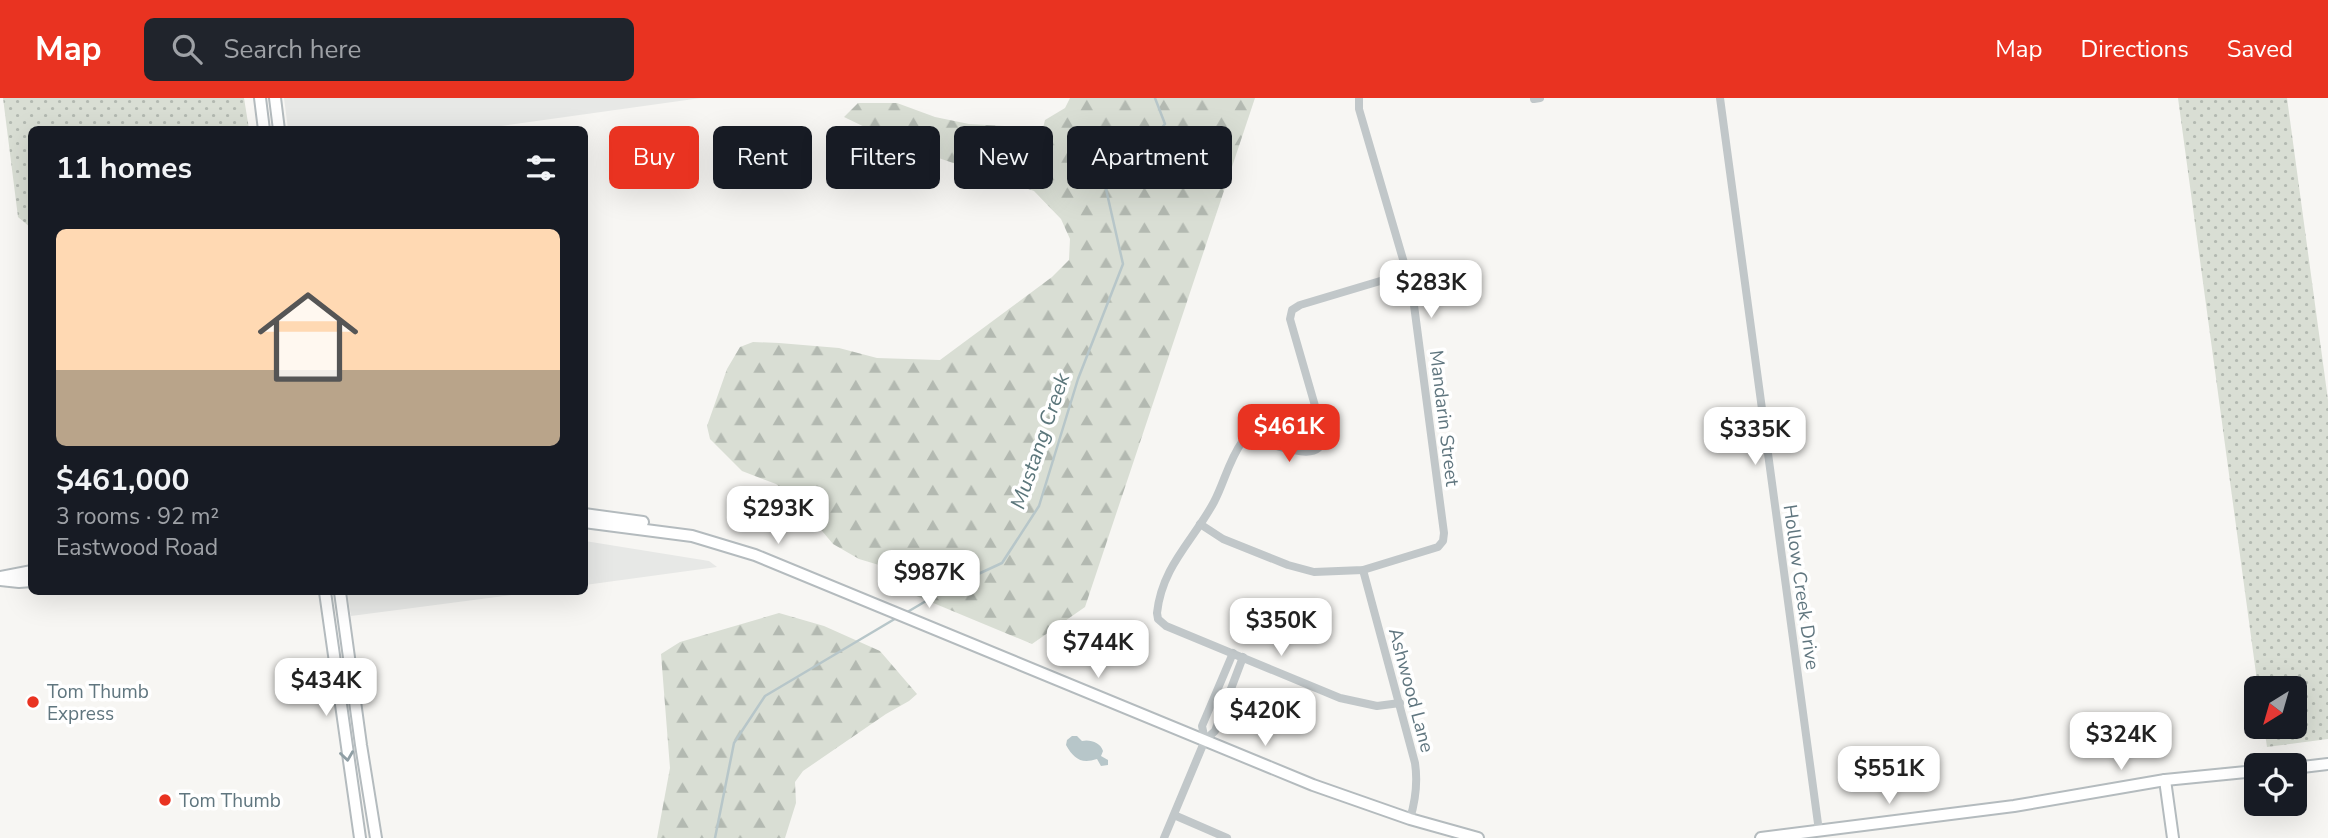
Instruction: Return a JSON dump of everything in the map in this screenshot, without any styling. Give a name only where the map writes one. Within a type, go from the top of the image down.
[{"type":"main road","points":[[260,98],[264,126]]},
{"type":"main road","points":[[275,98],[278,126]]},
{"type":"main road","points":[[588,515],[685,530],[692,536]]},
{"type":"main road","points":[[588,523],[692,536],[755,555],[1313,785],[1409,819],[1478,838]]},
{"type":"main road","points":[[0,579],[28,572]]},
{"type":"main road","points":[[0,579],[28,581]]},
{"type":"main road","points":[[325,595],[360,838]]},
{"type":"main road","points":[[340,595],[376,838]]},
{"type":"main road","points":[[2307,766],[2328,764]]},
{"type":"main road","points":[[1761,838],[1793,836],[2028,803],[2165,780],[2244,772]]},
{"type":"main road","points":[[2165,780],[2173,838]]},
{"type":"street","name":"Mandarin Street","points":[[1359,98],[1359,108],[1414,303],[1444,533],[1443,541],[1438,547],[1363,570]]},
{"type":"street","points":[[1534,99],[1540,98]]},
{"type":"street","name":"Hollow Creek Drive","points":[[1720,98],[1819,831]]},
{"type":"street","points":[[1400,703],[1377,706],[1353,702],[1166,626],[1158,619],[1158,606],[1172,564],[1200,524],[1220,489],[1238,448],[1246,439],[1291,450],[1313,451],[1321,446],[1324,437],[1290,319],[1292,310],[1300,305],[1407,273]]},
{"type":"street","points":[[1200,524],[1223,539],[1301,569],[1331,573],[1363,570]]},
{"type":"street","name":"Ashwood Lane","points":[[1363,570],[1415,763],[1416,798],[1409,819]]},
{"type":"street","points":[[1205,740],[1202,726],[1233,653]]},
{"type":"street","points":[[1164,838],[1205,740],[1215,731],[1243,657]]},
{"type":"street","points":[[1174,815],[1227,838]]},
{"type":"shaded area","points":[[284,98],[701,98],[502,126],[288,126]]},
{"type":"shaded area","points":[[588,541],[709,561],[717,567],[588,585]]},
{"type":"shaded area","points":[[348,595],[511,595],[351,616]]},
{"type":"shaded area","points":[[1072,736],[1098,744],[1103,751],[1101,756],[1108,760],[1108,765],[1101,766],[1097,759],[1087,761],[1075,757],[1066,745]]},
{"type":"green space","points":[[3,98],[244,98],[249,126],[28,126],[28,225],[18,217]]},
{"type":"green space","points":[[1070,98],[1255,98],[1232,167],[1232,126],[1067,126],[1067,189],[1225,189],[1085,607],[1032,644],[890,585],[879,565],[859,559],[833,544],[797,501],[776,484],[742,471],[710,439],[707,426],[727,369],[740,347],[753,342],[779,343],[839,348],[877,358],[940,360],[1052,277],[1069,260],[1070,239],[1061,219],[1034,191],[1028,189],[1053,189],[1053,126],[1044,126],[1045,120],[1065,108]]},
{"type":"green space","points":[[2178,98],[2287,98],[2328,400],[2328,739],[2267,747],[2266,739],[2307,739],[2307,676],[2256,676]]},
{"type":"green space","points":[[858,103],[897,103],[935,117],[969,124],[1006,126],[954,126],[954,163],[940,158],[940,126],[863,126],[844,117]]},
{"type":"green space","points":[[779,613],[824,626],[880,651],[917,694],[803,771],[795,782],[796,803],[785,838],[657,838],[670,768],[661,654],[680,642]]},
{"type":"waterway","name":"Mustang Creek","points":[[904,614],[948,588],[1002,563],[1039,506],[1078,379],[1123,264],[1106,189],[1165,124],[1155,98]]},
{"type":"waterway","name":"Mustang Creek","points":[[715,838],[734,743],[765,696],[898,617]]},
{"type":"place","name":"Tom Thumb Express","points":[[33,702]]},
{"type":"place","name":"Tom Thumb","points":[[165,800]]}]
